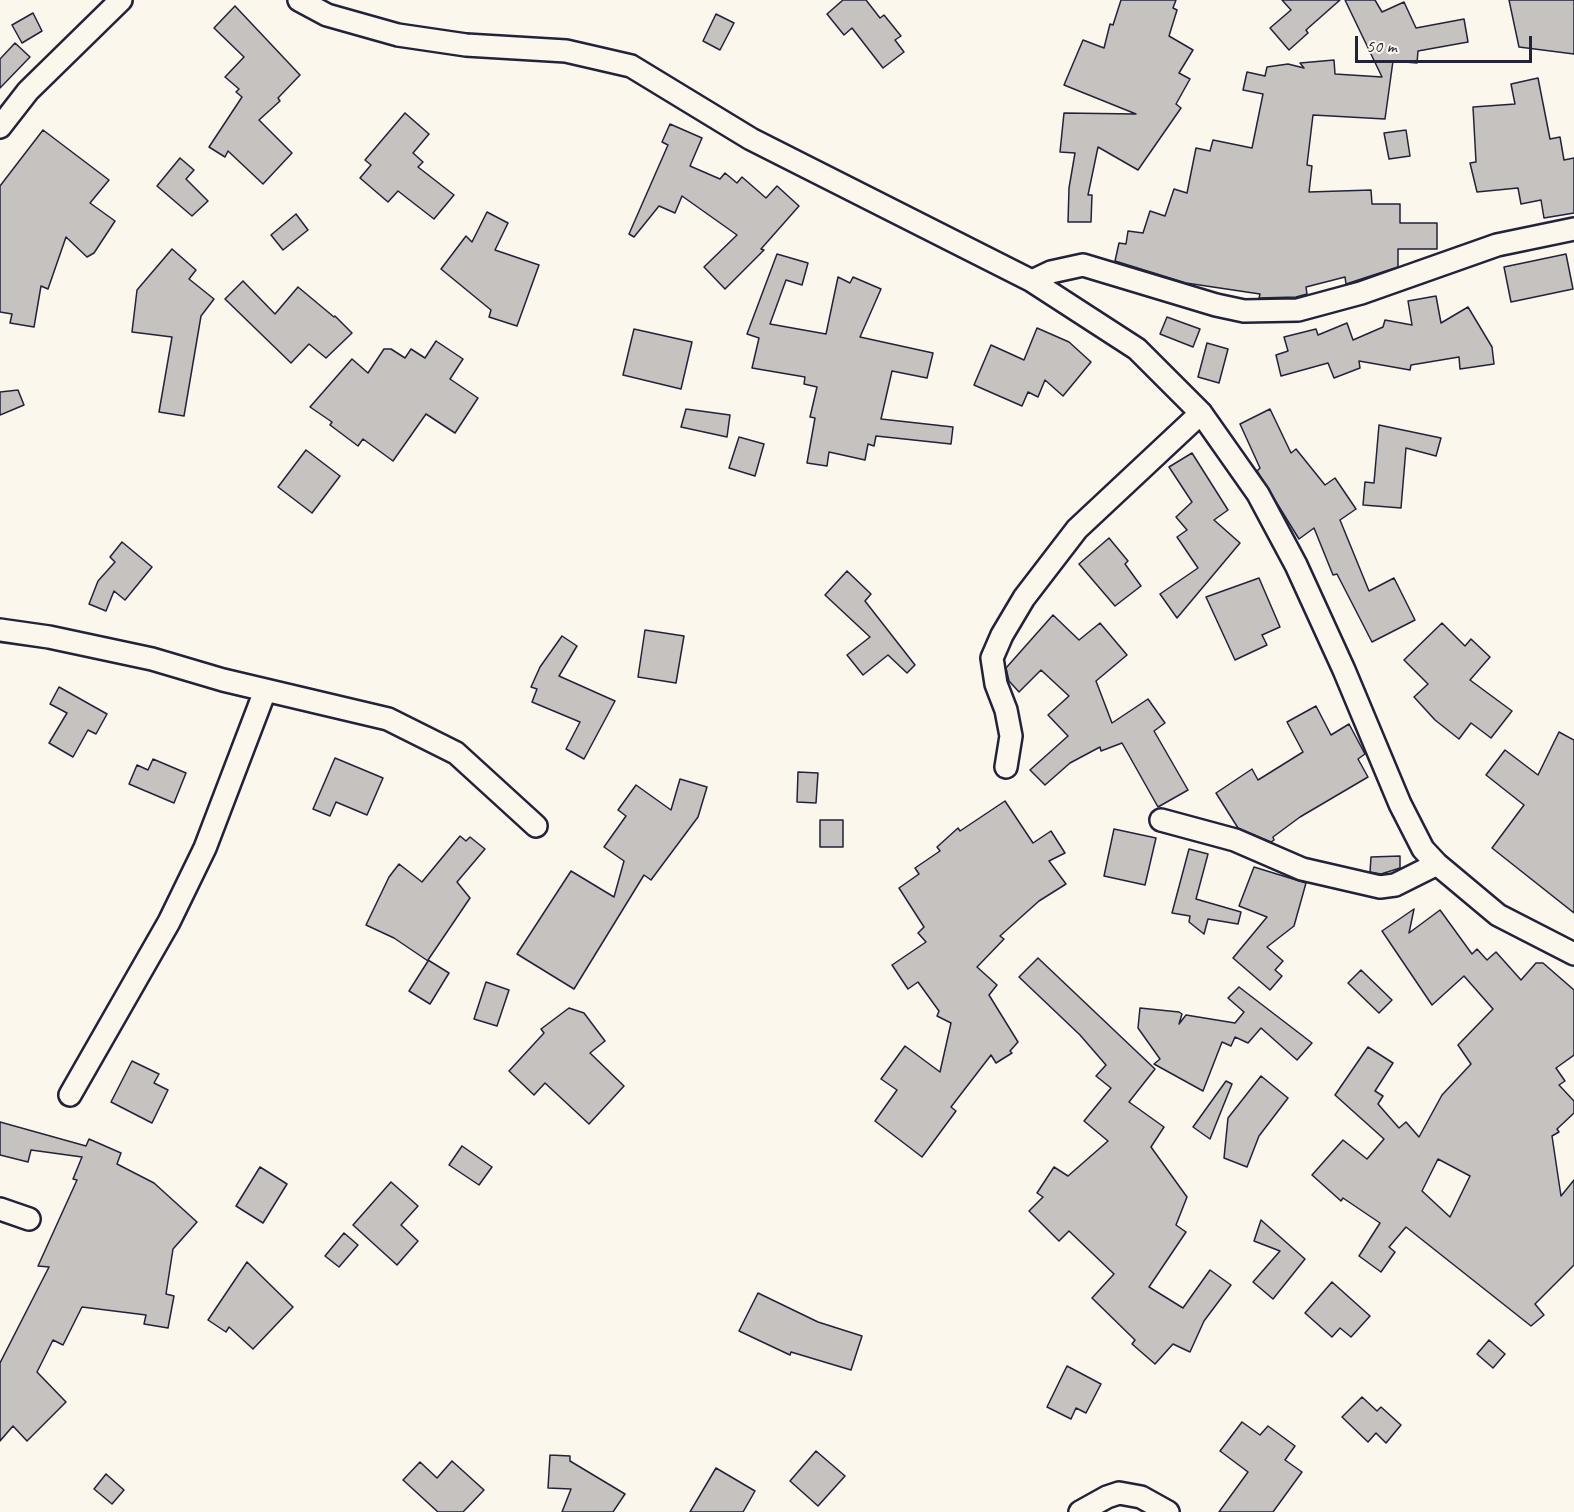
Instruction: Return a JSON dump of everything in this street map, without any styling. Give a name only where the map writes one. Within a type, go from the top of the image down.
[{"type":"street","points":[[3,115],[121,0]]},
{"type":"street","points":[[300,0],[327,15],[398,35],[466,45],[566,51],[631,66],[752,139],[1032,282],[1137,349],[1201,413],[1258,494],[1296,566],[1414,832],[1437,864],[1498,915],[1574,954]]},
{"type":"street","points":[[1032,282],[1051,272],[1083,265],[1216,305],[1244,311],[1298,310],[1361,293],[1497,245],[1574,229]]},
{"type":"street","points":[[1006,767],[1011,736],[1006,710],[996,684],[992,658],[1002,635],[1024,598],[1077,529],[1201,413]]},
{"type":"street","points":[[0,630],[49,637],[152,659],[265,691],[388,718],[456,753],[536,826]]},
{"type":"street","points":[[70,1095],[169,922],[205,848],[265,691]]},
{"type":"street","points":[[1161,820],[1235,840],[1302,869],[1380,887],[1395,885],[1437,864]]},
{"type":"street","points":[[0,1209],[29,1219]]},
{"type":"street","points":[[1080,1512],[1119,1493],[1141,1497],[1168,1512]]},
{"type":"building","points":[[843,0],[866,0],[880,18],[884,15],[901,36],[895,40],[904,52],[883,68],[852,28],[844,35],[827,14]]},
{"type":"building","points":[[1121,0],[1176,0],[1173,8],[1177,10],[1169,36],[1193,50],[1179,73],[1190,79],[1176,104],[1181,108],[1138,170],[1098,147],[1088,195],[1092,195],[1091,222],[1068,222],[1069,188],[1075,153],[1060,152],[1064,113],[1136,114],[1064,85],[1083,40],[1104,48],[1110,24],[1113,25]]},
{"type":"building","points":[[1282,0],[1340,0],[1306,30],[1308,33],[1289,50],[1270,28],[1291,10]]},
{"type":"building","points":[[1345,0],[1375,0],[1382,12],[1404,2],[1416,28],[1464,19],[1468,42],[1418,51],[1417,63],[1393,61],[1385,119],[1313,115],[1307,165],[1312,166],[1309,192],[1371,190],[1372,204],[1400,204],[1400,223],[1437,223],[1437,249],[1398,249],[1398,267],[1346,284],[1345,277],[1306,287],[1307,294],[1296,297],[1259,298],[1260,294],[1186,283],[1115,261],[1119,243],[1126,244],[1128,231],[1143,233],[1150,211],[1165,216],[1174,189],[1187,193],[1196,148],[1210,151],[1213,140],[1252,148],[1263,94],[1243,90],[1247,72],[1265,76],[1267,67],[1288,64],[1304,68],[1300,63],[1334,60],[1335,74],[1382,77]]},
{"type":"building","points":[[1509,0],[1574,0],[1574,54],[1519,47]]},
{"type":"building","points":[[235,6],[300,75],[278,98],[280,101],[259,120],[292,153],[263,184],[228,151],[225,157],[209,147],[242,97],[236,92],[239,89],[225,77],[244,57],[214,28]]},
{"type":"building","points":[[33,13],[42,31],[22,43],[12,25]]},
{"type":"building","points":[[716,14],[734,23],[720,50],[703,41]]},
{"type":"building","points":[[15,43],[30,57],[0,88],[0,59]]},
{"type":"building","points":[[1538,78],[1550,139],[1560,137],[1564,160],[1574,158],[1574,213],[1544,218],[1541,200],[1521,204],[1518,188],[1477,192],[1470,163],[1476,162],[1473,107],[1515,104],[1511,84]]},
{"type":"building","points":[[405,113],[429,134],[413,153],[423,162],[418,167],[454,195],[434,219],[398,191],[388,202],[360,178],[371,165],[365,160]]},
{"type":"building","points":[[670,124],[702,138],[690,166],[720,179],[725,173],[737,183],[742,177],[766,198],[777,186],[799,206],[761,249],[764,250],[725,289],[704,267],[737,235],[682,196],[675,213],[659,206],[634,237],[629,234],[668,145],[662,142]]},
{"type":"building","points":[[43,130],[109,180],[90,203],[115,221],[94,253],[87,257],[66,237],[48,289],[41,286],[34,327],[10,323],[12,314],[0,312],[0,186]]},
{"type":"building","points":[[1406,130],[1410,156],[1389,159],[1384,133]]},
{"type":"building","points":[[180,158],[194,170],[186,179],[208,201],[192,216],[157,186]]},
{"type":"building","points":[[487,212],[508,223],[495,250],[539,265],[517,326],[489,317],[491,310],[441,269],[466,236],[472,242]]},
{"type":"building","points":[[296,214],[308,230],[283,250],[271,235]]},
{"type":"building","points":[[172,249],[196,270],[189,279],[214,299],[201,316],[184,416],[159,412],[172,337],[132,332],[137,290]]},
{"type":"building","points":[[777,254],[808,263],[802,285],[786,280],[770,324],[826,334],[838,277],[850,283],[853,277],[881,289],[860,337],[933,353],[927,378],[892,371],[881,419],[953,427],[951,444],[876,436],[874,446],[868,444],[865,460],[829,452],[827,466],[807,463],[815,418],[810,417],[817,387],[804,384],[805,377],[752,368],[759,338],[747,334]]},
{"type":"building","points":[[1566,254],[1573,289],[1511,302],[1504,267]]},
{"type":"building","points":[[243,281],[275,314],[298,287],[335,316],[352,333],[326,358],[309,344],[291,363],[225,299]]},
{"type":"building","points":[[1436,296],[1441,323],[1468,307],[1492,347],[1494,364],[1460,369],[1459,357],[1411,365],[1410,370],[1359,361],[1360,368],[1334,378],[1328,363],[1281,376],[1276,355],[1288,351],[1284,337],[1316,329],[1318,335],[1347,323],[1353,340],[1383,327],[1385,320],[1412,325],[1408,301]]},
{"type":"building","points":[[1167,317],[1200,329],[1193,347],[1160,334]]},
{"type":"building","points":[[1037,328],[1069,342],[1091,362],[1063,396],[1045,380],[1038,397],[1028,392],[1022,406],[974,385],[991,345],[1024,360]]},
{"type":"building","points":[[634,329],[692,342],[681,389],[623,375]]},
{"type":"building","points":[[436,341],[463,359],[450,379],[478,398],[455,433],[426,414],[393,461],[363,439],[358,446],[330,425],[332,422],[310,407],[352,359],[368,373],[384,349],[391,349],[405,358],[411,349],[425,358]]},
{"type":"building","points":[[1207,343],[1228,349],[1219,383],[1198,377]]},
{"type":"building","points":[[18,390],[24,405],[0,415],[0,392]]},
{"type":"building","points":[[686,409],[730,415],[727,437],[681,427]]},
{"type":"building","points":[[1270,409],[1291,453],[1296,449],[1325,485],[1335,478],[1356,509],[1340,520],[1369,591],[1394,578],[1415,620],[1372,642],[1337,574],[1333,575],[1314,528],[1299,539],[1257,471],[1260,468],[1240,424]]},
{"type":"building","points":[[1379,425],[1441,438],[1436,456],[1406,448],[1401,508],[1363,505],[1365,482],[1374,483]]},
{"type":"building","points":[[739,437],[764,444],[755,476],[729,468]]},
{"type":"building","points":[[306,450],[340,476],[312,513],[278,487]]},
{"type":"building","points":[[1192,453],[1228,510],[1214,520],[1240,543],[1177,618],[1160,594],[1198,568],[1177,537],[1187,530],[1176,517],[1192,502],[1169,467]]},
{"type":"building","points":[[1109,538],[1128,561],[1125,564],[1141,586],[1115,606],[1079,564]]},
{"type":"building","points":[[122,542],[152,567],[125,600],[114,591],[106,611],[89,604],[98,581],[115,562],[110,557]]},
{"type":"building","points":[[847,571],[871,594],[865,601],[915,665],[907,673],[888,655],[863,675],[847,655],[870,637],[825,595]]},
{"type":"building","points":[[1259,578],[1280,627],[1262,635],[1267,645],[1235,660],[1206,597]]},
{"type":"building","points":[[1053,615],[1079,640],[1100,623],[1127,655],[1096,681],[1112,723],[1148,699],[1165,723],[1154,731],[1188,790],[1158,807],[1122,743],[1101,751],[1100,747],[1070,763],[1045,785],[1030,770],[1068,736],[1048,715],[1069,696],[1041,670],[1019,692],[1009,681],[1006,668]]},
{"type":"building","points":[[1442,623],[1465,646],[1471,639],[1490,657],[1470,680],[1512,711],[1491,738],[1471,723],[1459,739],[1435,720],[1414,697],[1428,684],[1404,660]]},
{"type":"building","points":[[645,630],[684,636],[676,683],[638,677]]},
{"type":"building","points":[[562,636],[577,646],[559,676],[615,701],[584,759],[566,749],[580,722],[532,702],[537,689],[531,687],[540,667]]},
{"type":"building","points":[[59,687],[107,714],[96,734],[88,730],[73,757],[49,743],[67,713],[50,704]]},
{"type":"building","points":[[1316,706],[1331,735],[1349,724],[1365,754],[1358,759],[1368,777],[1300,817],[1273,837],[1274,840],[1271,842],[1238,828],[1216,793],[1252,769],[1258,780],[1303,752],[1287,722]]},
{"type":"building","points":[[1559,732],[1574,740],[1574,913],[1492,848],[1524,805],[1486,775],[1505,750],[1538,775]]},
{"type":"building","points":[[335,758],[383,778],[367,815],[336,802],[330,816],[313,809]]},
{"type":"building","points":[[153,759],[186,773],[174,803],[129,784],[137,765],[148,770]]},
{"type":"building","points":[[798,772],[818,773],[816,803],[797,802]]},
{"type":"building","points":[[680,779],[707,787],[698,817],[651,880],[644,875],[574,989],[517,954],[571,871],[614,897],[624,861],[604,847],[626,816],[618,810],[636,785],[671,810]]},
{"type":"building","points":[[1005,801],[1033,843],[1051,831],[1065,853],[1049,861],[1066,884],[1039,901],[1000,936],[1004,939],[977,967],[997,985],[989,995],[1018,1042],[1010,1051],[1012,1053],[996,1063],[991,1055],[951,1107],[956,1111],[922,1157],[875,1121],[897,1090],[881,1079],[905,1046],[940,1072],[951,1023],[937,1016],[939,1011],[918,982],[908,989],[892,965],[926,942],[918,933],[924,927],[899,888],[919,874],[915,868],[940,851],[937,847],[958,828],[960,831]]},
{"type":"building","points":[[820,820],[843,820],[843,847],[820,847]]},
{"type":"building","points":[[1114,829],[1156,838],[1145,885],[1104,876]]},
{"type":"building","points":[[460,836],[466,841],[470,837],[485,849],[457,882],[470,898],[428,960],[449,973],[430,1004],[409,991],[428,961],[394,938],[366,925],[389,877],[399,864],[422,882]]},
{"type":"building","points":[[1189,849],[1208,854],[1196,899],[1241,912],[1238,924],[1208,919],[1204,934],[1189,922],[1190,916],[1172,913]]},
{"type":"building","points":[[1400,856],[1400,868],[1381,874],[1370,872],[1371,857]]},
{"type":"building","points":[[1254,867],[1306,883],[1294,926],[1267,947],[1283,961],[1275,970],[1282,976],[1270,990],[1233,958],[1267,917],[1239,906]]},
{"type":"building","points":[[1414,909],[1409,933],[1440,910],[1472,954],[1477,949],[1487,960],[1496,952],[1521,980],[1536,963],[1543,963],[1574,990],[1574,1055],[1556,1068],[1565,1081],[1559,1085],[1574,1101],[1574,1113],[1557,1129],[1559,1132],[1552,1136],[1561,1196],[1574,1180],[1574,1265],[1535,1304],[1544,1315],[1531,1326],[1406,1227],[1389,1247],[1395,1252],[1381,1272],[1359,1256],[1380,1223],[1343,1198],[1341,1201],[1312,1175],[1343,1140],[1367,1159],[1384,1139],[1335,1095],[1368,1047],[1393,1063],[1375,1091],[1383,1096],[1378,1104],[1399,1128],[1406,1122],[1419,1137],[1442,1095],[1471,1064],[1458,1045],[1493,1009],[1464,976],[1432,1005],[1382,931]],"holes":[[[1438,1159],[1470,1176],[1450,1217],[1422,1191]]]},
{"type":"building","points":[[1038,958],[1155,1069],[1129,1102],[1164,1127],[1151,1147],[1187,1197],[1176,1225],[1186,1232],[1149,1287],[1183,1308],[1210,1270],[1231,1285],[1204,1321],[1190,1352],[1173,1344],[1155,1364],[1132,1344],[1135,1340],[1092,1298],[1114,1274],[1069,1231],[1059,1241],[1029,1211],[1043,1197],[1037,1193],[1054,1167],[1068,1176],[1108,1141],[1084,1121],[1111,1088],[1096,1076],[1106,1065],[1080,1035],[1019,977]]},
{"type":"building","points":[[1361,970],[1392,1000],[1379,1013],[1348,983]]},
{"type":"building","points":[[486,982],[509,990],[497,1026],[474,1019]]},
{"type":"building","points":[[1239,987],[1312,1043],[1297,1060],[1261,1028],[1248,1043],[1235,1037],[1231,1046],[1222,1042],[1203,1091],[1154,1064],[1160,1059],[1138,1028],[1140,1008],[1179,1012],[1182,1014],[1179,1024],[1186,1015],[1235,1023],[1244,1012],[1228,998]]},
{"type":"building","points":[[569,1008],[584,1013],[605,1041],[590,1053],[624,1086],[589,1124],[545,1083],[534,1095],[509,1071],[544,1033],[541,1029]]},
{"type":"building","points":[[132,1061],[159,1074],[154,1083],[168,1090],[152,1123],[111,1102]]},
{"type":"building","points":[[1261,1076],[1288,1098],[1259,1136],[1247,1167],[1224,1158],[1228,1118]]},
{"type":"building","points":[[1226,1081],[1232,1084],[1210,1139],[1193,1127]]},
{"type":"building","points":[[0,1122],[86,1146],[89,1139],[121,1153],[117,1164],[154,1183],[197,1222],[173,1249],[166,1294],[174,1296],[168,1328],[144,1324],[146,1315],[82,1307],[63,1345],[53,1340],[37,1372],[66,1402],[27,1441],[13,1426],[0,1441],[0,1363],[49,1267],[38,1266],[77,1180],[73,1179],[82,1157],[31,1150],[28,1162],[0,1155]]},
{"type":"building","points":[[462,1146],[492,1167],[479,1185],[449,1165]]},
{"type":"building","points":[[260,1167],[287,1184],[263,1223],[236,1206]]},
{"type":"building","points":[[391,1182],[418,1206],[401,1225],[418,1241],[397,1265],[353,1225]]},
{"type":"building","points":[[1261,1220],[1305,1259],[1273,1299],[1253,1282],[1280,1251],[1254,1241]]},
{"type":"building","points":[[344,1233],[358,1245],[339,1267],[325,1256]]},
{"type":"building","points":[[247,1262],[293,1307],[253,1349],[229,1327],[226,1332],[208,1320]]},
{"type":"building","points":[[1332,1282],[1370,1316],[1351,1337],[1340,1328],[1332,1337],[1305,1313]]},
{"type":"building","points":[[758,1293],[818,1322],[862,1336],[851,1370],[791,1352],[790,1355],[739,1331]]},
{"type":"building","points":[[1489,1340],[1505,1354],[1493,1368],[1477,1354]]},
{"type":"building","points":[[1067,1366],[1101,1384],[1086,1413],[1076,1408],[1071,1419],[1047,1407]]},
{"type":"building","points":[[1362,1397],[1377,1411],[1381,1407],[1401,1425],[1386,1443],[1376,1433],[1368,1442],[1342,1417]]},
{"type":"building","points":[[1242,1422],[1260,1435],[1268,1426],[1295,1446],[1285,1460],[1302,1472],[1273,1512],[1219,1512],[1248,1472],[1220,1451]]},
{"type":"building","points":[[816,1451],[845,1476],[818,1506],[790,1481]]},
{"type":"building","points":[[550,1455],[570,1456],[570,1461],[625,1494],[613,1512],[562,1512],[571,1489],[548,1488]]},
{"type":"building","points":[[452,1461],[484,1490],[463,1512],[438,1512],[403,1480],[420,1462],[437,1478]]},
{"type":"building","points":[[716,1468],[755,1491],[743,1512],[690,1512]]},
{"type":"building","points":[[106,1474],[124,1490],[112,1504],[94,1489]]}]
